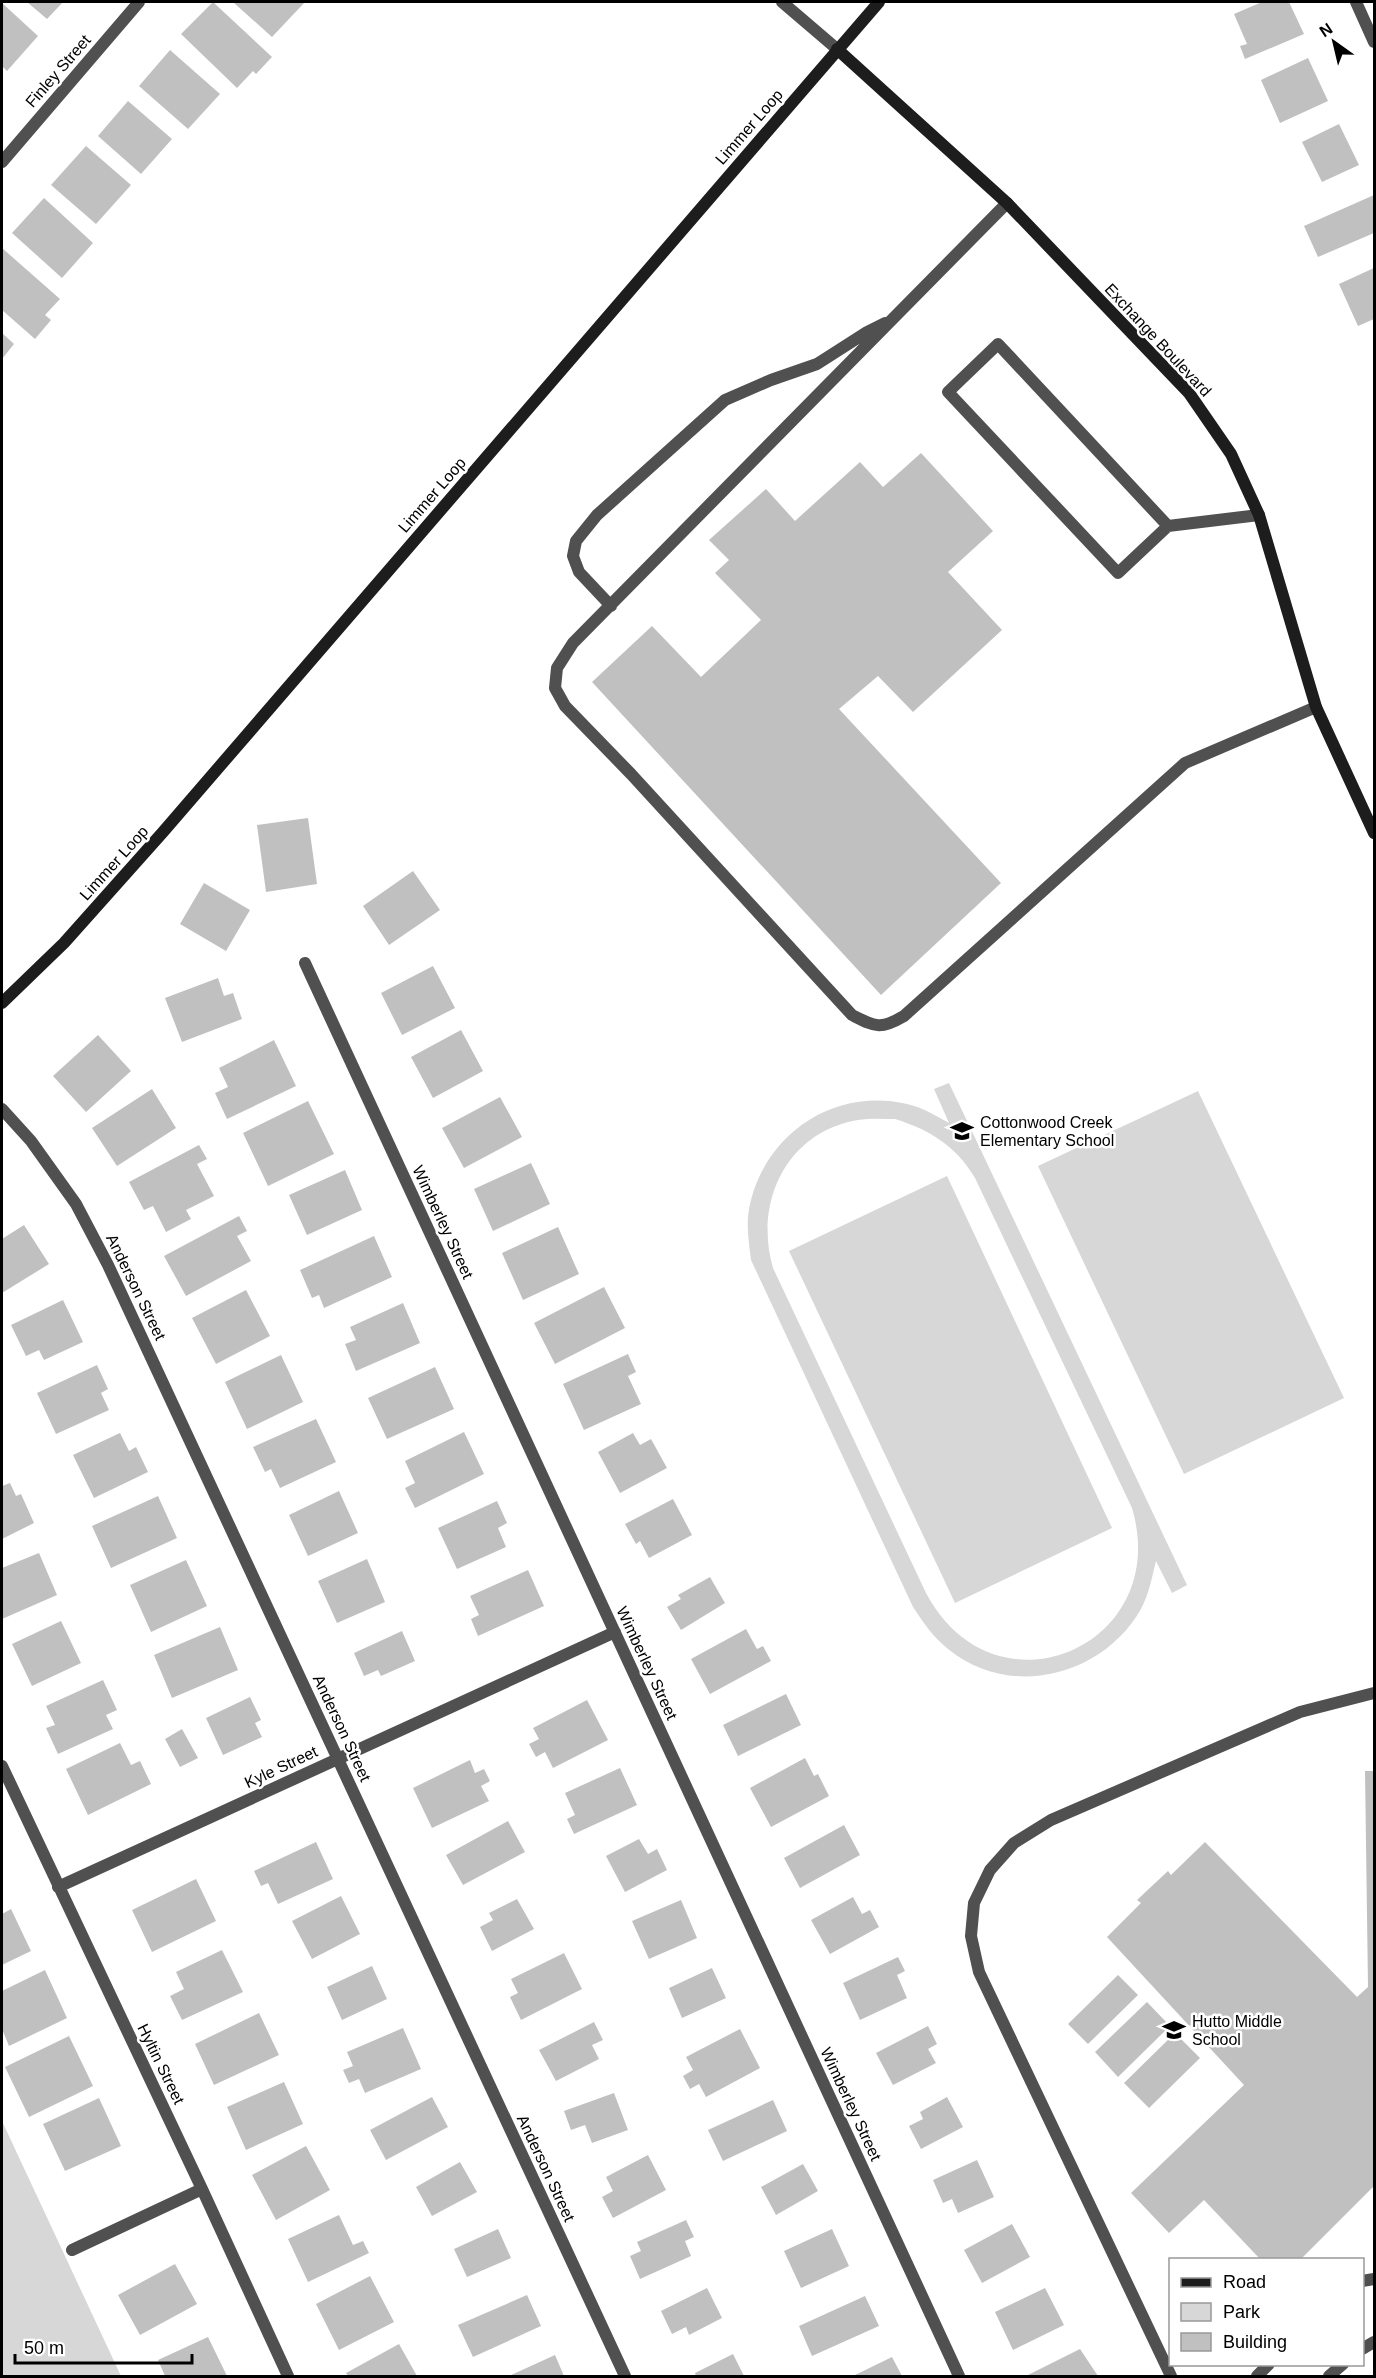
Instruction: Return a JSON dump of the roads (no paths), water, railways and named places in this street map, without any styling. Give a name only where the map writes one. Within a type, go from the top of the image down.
[{"type":"street","name":"Finley Street","points":[[2,162],[139,2]]},
{"type":"street","points":[[782,2],[837,49]]},
{"type":"street","name":"Limmer Loop","points":[[2,1003],[64,943],[164,832],[879,2]]},
{"type":"street","points":[[1356,2],[1374,42]]},
{"type":"street","name":"Exchange Boulevard","points":[[837,49],[1007,203],[1189,393],[1231,454],[1259,515],[1316,707],[1374,832]]},
{"type":"street","points":[[1007,203],[573,643],[557,668],[555,688],[565,706],[632,774],[852,1015],[874,1027],[887,1026],[904,1016],[1185,763],[1316,707]]},
{"type":"street","points":[[611,606],[579,572],[573,556],[576,541],[597,515],[726,400],[771,380],[817,364],[867,332],[894,319]]},
{"type":"street","points":[[1168,526],[998,344],[948,392],[1118,573],[1168,526],[1259,515]]},
{"type":"street","name":"Wimberley Street","points":[[305,963],[959,2376]]},
{"type":"street","name":"Anderson Street","points":[[2,1109],[31,1141],[76,1204],[108,1265],[625,2376]]},
{"type":"street","name":"Kyle Street","points":[[58,1887],[615,1632]]},
{"type":"street","points":[[1171,2376],[979,1972],[970,1936],[974,1904],[990,1870],[1014,1843],[1052,1820],[1300,1712],[1374,1693]]},
{"type":"street","name":"Hyltin Street","points":[[2,1766],[202,2188],[288,2376]]},
{"type":"street","points":[[72,2250],[202,2188]]},
{"type":"street","points":[[1329,2376],[1341,2366]]},
{"type":"place","name":"Cottonwood Creek Elementary School","points":[[962,1131]]},
{"type":"place","name":"Hutto Middle School","points":[[1174,2030]]}]
